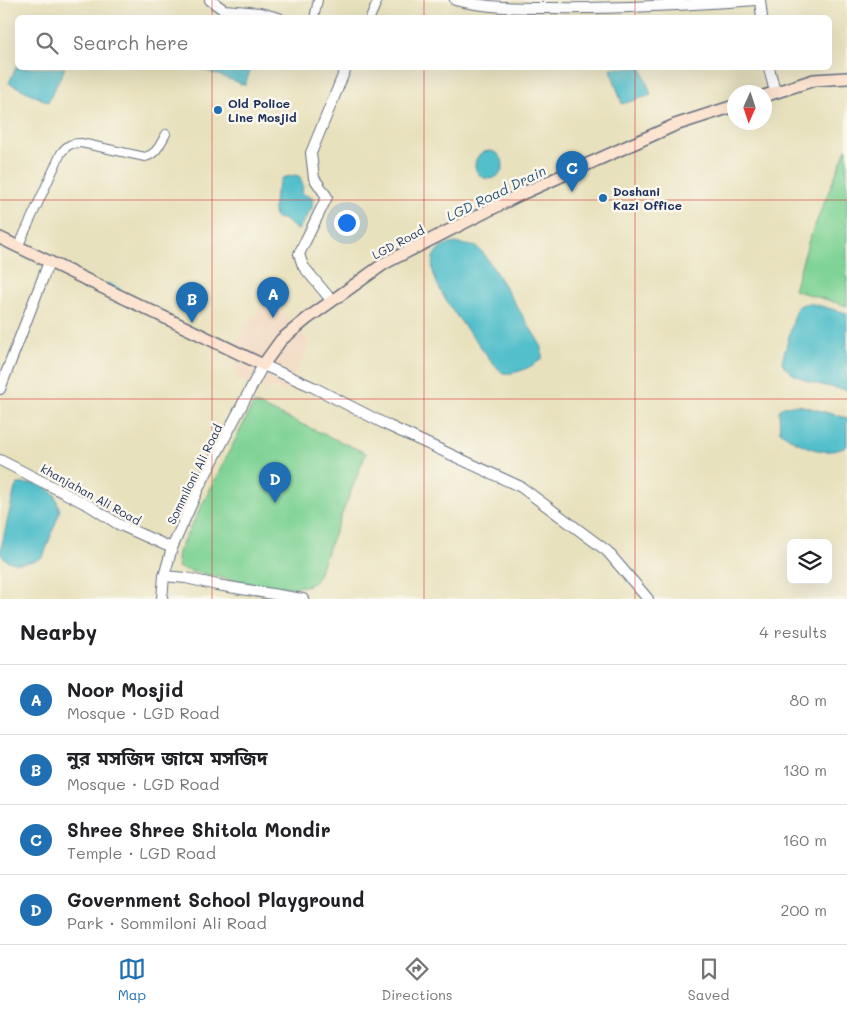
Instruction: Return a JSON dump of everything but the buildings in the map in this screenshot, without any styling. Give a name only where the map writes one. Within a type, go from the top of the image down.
[{"type":"main road","points":[[772,93],[814,80],[847,78]]},
{"type":"main road","name":"LGD Road","points":[[263,365],[281,340],[385,262],[519,195],[675,125],[727,108]]},
{"type":"main road","points":[[0,238],[263,365]]},
{"type":"street","points":[[210,0],[224,10],[268,15]]},
{"type":"street","points":[[315,15],[318,0]]},
{"type":"street","points":[[371,15],[378,0]]},
{"type":"street","points":[[455,0],[508,7],[584,9],[756,0]]},
{"type":"street","points":[[760,0],[762,15]]},
{"type":"street","points":[[332,301],[303,266],[299,254],[327,197],[314,178],[311,153],[345,70]]},
{"type":"street","points":[[769,70],[770,85]]},
{"type":"street","points":[[18,247],[61,153],[66,146],[73,143],[81,143],[145,157],[156,151],[166,134]]},
{"type":"street","points":[[0,389],[48,262]]},
{"type":"street","points":[[263,365],[313,387],[388,426],[521,487],[607,551],[648,599]]},
{"type":"street","name":"Sommiloni Ali Road","points":[[162,599],[164,576],[172,548],[200,487],[263,365]]},
{"type":"street","name":"khanjahan Ali Road","points":[[0,460],[90,506],[118,524],[172,548]]},
{"type":"street","points":[[164,576],[186,578],[216,585],[303,599]]},
{"type":"shaded area","points":[[270,297],[310,344],[286,391],[237,380],[234,346],[247,325]]},
{"type":"green space","points":[[846,149],[847,306],[794,290],[809,240]]},
{"type":"green space","points":[[254,403],[366,453],[316,580],[308,585],[293,587],[274,586],[179,568],[178,552]]},
{"type":"water","points":[[15,70],[64,70],[48,102],[9,83]]},
{"type":"water","points":[[205,70],[250,70],[245,85]]},
{"type":"water","points":[[611,70],[643,70],[651,95],[622,104]]},
{"type":"water","points":[[489,151],[499,155],[503,165],[499,175],[489,179],[479,175],[475,165],[479,155]]},
{"type":"water","points":[[296,175],[300,177],[303,185],[302,194],[313,198],[312,208],[298,230],[283,219],[275,218],[274,207],[276,193],[282,178]]},
{"type":"water","points":[[456,243],[477,247],[485,255],[542,347],[542,359],[518,372],[503,373],[456,315],[438,285],[433,271],[433,258],[440,248]]},
{"type":"water","points":[[809,303],[847,313],[847,390],[821,385],[801,378],[786,369],[782,362],[797,307]]},
{"type":"water","points":[[799,405],[847,418],[847,446],[839,450],[830,451],[812,449],[780,431],[779,411],[783,406]]},
{"type":"water","points":[[18,484],[37,484],[50,490],[55,495],[60,511],[43,557],[26,563],[8,561],[0,552],[15,488]]},
{"type":"waterway","points":[[108,284],[119,289]]},
{"type":"place","name":"Old Police Line Mosjid","points":[[218,110]]},
{"type":"place","name":"Shree Shree Shitola Mondir","points":[[572,192]]},
{"type":"place","name":"Doshani Kazi Office","points":[[603,198]]},
{"type":"place","name":"Noor Mosjid","points":[[273,318]]},
{"type":"place","name":"নুর মসজিদ জামে মসজিদ","points":[[192,323]]},
{"type":"place","name":"Government School Playground","points":[[275,503]]},
{"type":"water label","name":"LGD Road Drain","points":[[496,193]]}]
